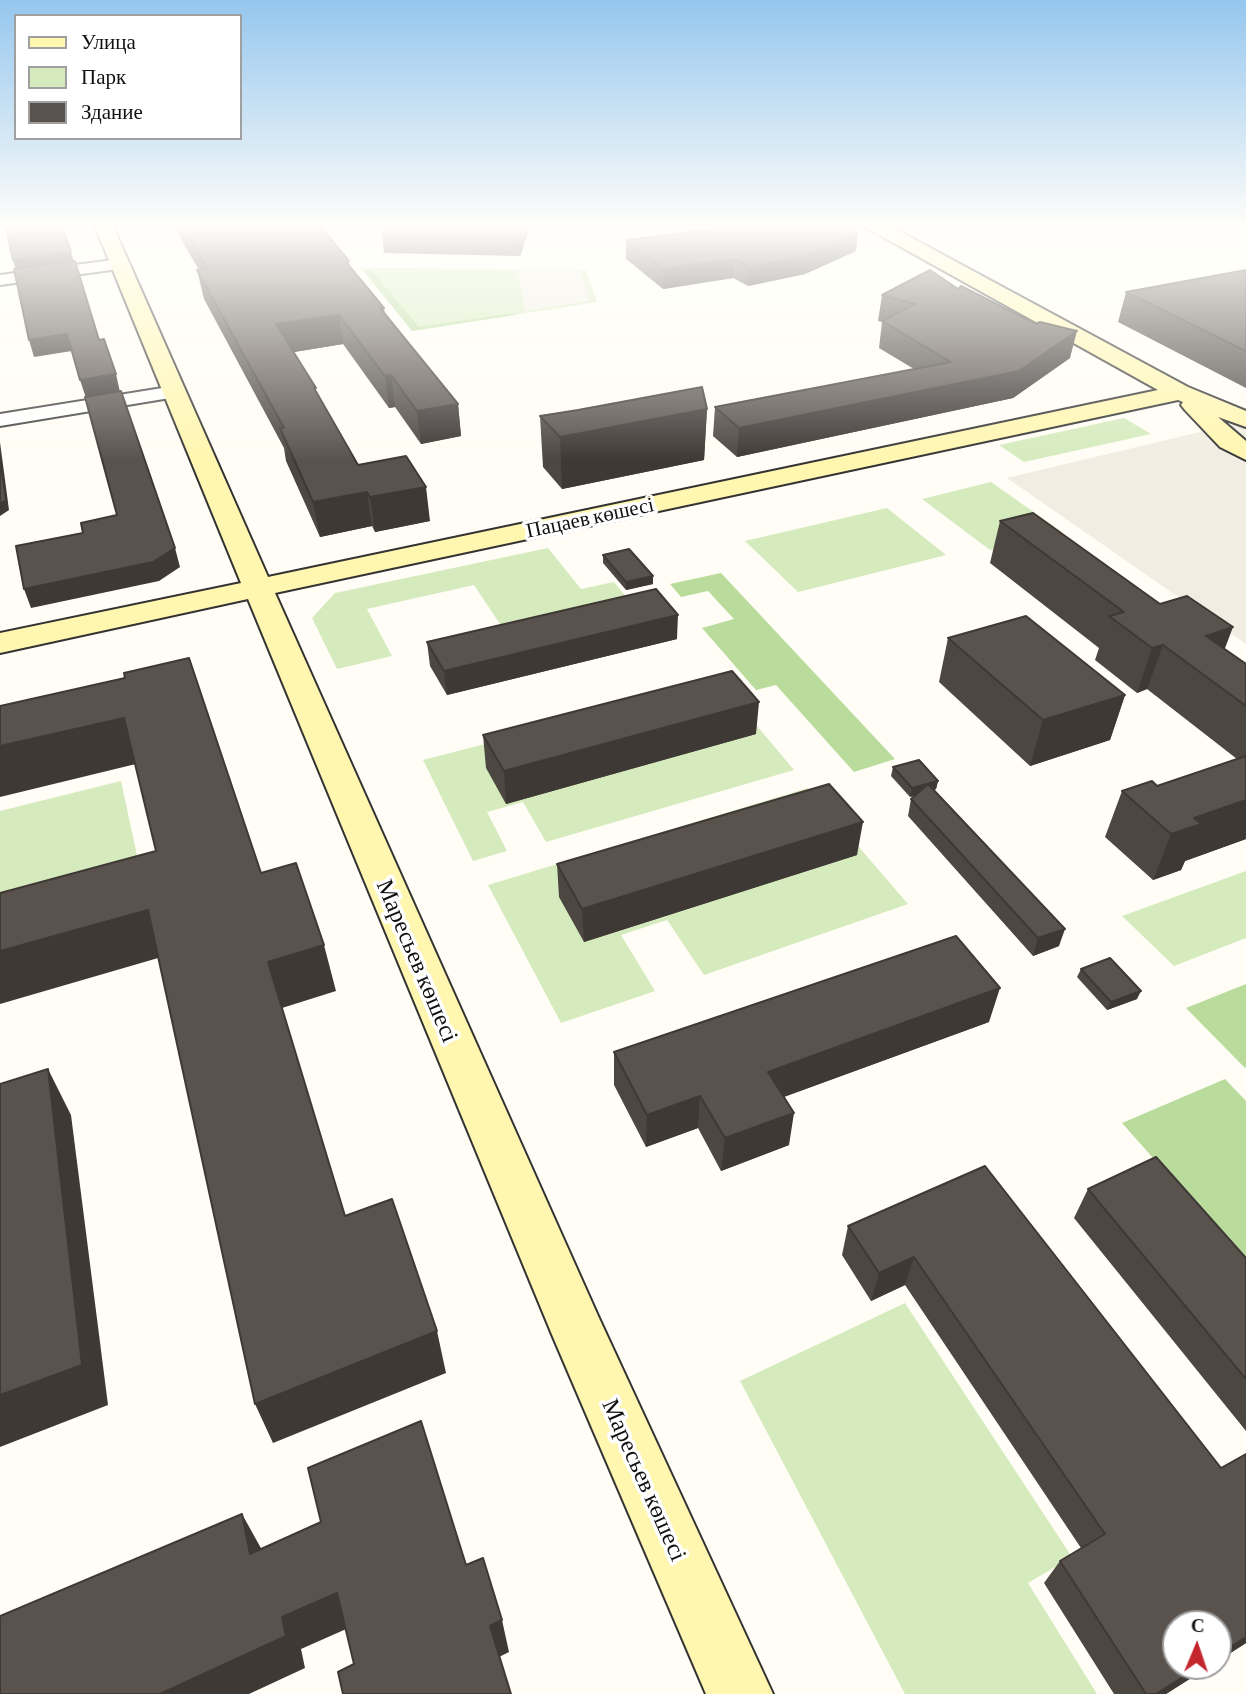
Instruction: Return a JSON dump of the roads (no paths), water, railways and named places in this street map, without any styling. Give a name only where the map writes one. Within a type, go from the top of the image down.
[{"type":"main road","name":"Маресьев көшесі","points":[[137,303],[389,896],[740,1694]]},
{"type":"main road","points":[[1017,303],[1180,392],[1246,420]]},
{"type":"main road","points":[[1180,392],[1229,442],[1246,452]]},
{"type":"main road","name":"Пацаев көшесі","points":[[0,643],[259,586],[1115,408],[1180,392]]},
{"type":"street","points":[[0,420],[175,392]]}]
